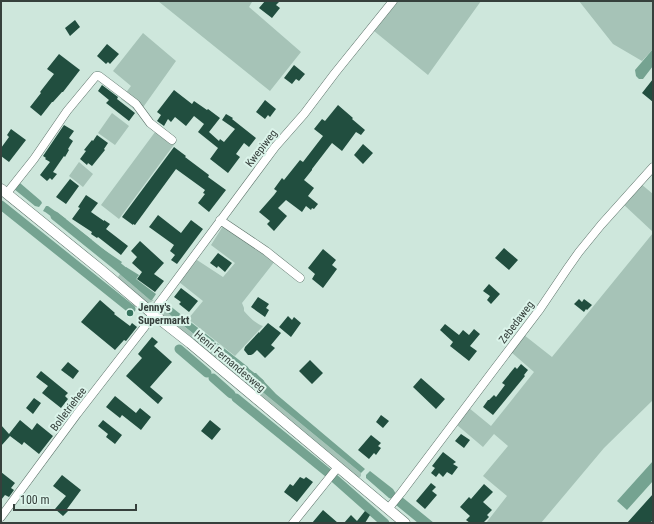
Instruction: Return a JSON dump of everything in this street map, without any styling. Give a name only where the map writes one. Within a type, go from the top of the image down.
[{"type":"street","name":"Kwepiweg","points":[[155,310],[275,147],[304,114],[393,1]]},
{"type":"street","points":[[4,191],[38,154],[67,111],[96,76],[100,76],[136,104],[150,122],[172,140]]},
{"type":"street","name":"Zebedaweg","points":[[388,509],[540,309],[571,263],[601,225],[653,168]]},
{"type":"street","name":"Henri Fernandesweg","points":[[4,191],[101,270],[155,310],[190,343],[405,523]]},
{"type":"street","points":[[220,220],[266,251],[300,278]]},
{"type":"street","name":"Bolletriehee","points":[[1,517],[155,310]]},
{"type":"street","points":[[293,523],[338,467]]},
{"type":"shaded area","points":[[158,1],[252,1],[249,7],[301,52],[270,91]]},
{"type":"shaded area","points":[[397,1],[481,1],[428,75],[374,31]]},
{"type":"shaded area","points":[[579,1],[653,1],[653,49],[642,61],[613,44]]},
{"type":"shaded area","points":[[143,33],[176,61],[139,113],[121,99],[131,86],[113,71]]},
{"type":"shaded area","points":[[653,49],[653,66],[643,79],[639,79],[636,76],[635,70]]},
{"type":"shaded area","points":[[112,113],[129,126],[115,145],[98,133]]},
{"type":"shaded area","points":[[158,128],[176,142],[119,219],[101,205]]},
{"type":"shaded area","points":[[79,162],[93,174],[83,187],[69,176]]},
{"type":"shaded area","points":[[20,183],[41,201],[42,203],[39,207],[35,206],[14,189]]},
{"type":"shaded area","points":[[641,184],[653,194],[653,232],[623,204]]},
{"type":"shaded area","points":[[46,206],[66,219],[62,225],[43,211]]},
{"type":"shaded area","points":[[70,223],[92,240],[87,247],[68,230],[66,230]]},
{"type":"shaded area","points":[[223,226],[275,261],[242,303],[244,311],[250,318],[263,326],[235,356],[188,319],[203,301],[179,282],[197,260],[223,277],[235,263],[211,245]]},
{"type":"shaded area","points":[[653,233],[653,400],[604,448],[541,523],[486,523],[507,496],[483,476],[508,446],[494,434],[483,447],[457,425],[469,408],[491,426],[534,372],[511,352],[524,335],[552,357]]},
{"type":"shaded area","points":[[96,245],[122,262],[116,270],[92,250]]},
{"type":"shaded area","points":[[126,267],[139,275],[136,279],[156,294],[152,300],[150,300],[120,274]]},
{"type":"shaded area","points":[[120,274],[150,300],[154,300],[148,303],[119,280],[118,277]]},
{"type":"shaded area","points":[[165,302],[248,367],[249,370],[244,375],[168,313],[162,306]]},
{"type":"shaded area","points":[[162,306],[168,313],[243,375],[237,378],[162,315],[159,309]]},
{"type":"shaded area","points":[[253,373],[256,373],[276,394],[365,469],[361,473],[248,380]]},
{"type":"shaded area","points":[[248,378],[248,380],[361,473],[361,476],[357,478],[245,384]]},
{"type":"shaded area","points":[[653,461],[653,481],[627,510],[617,501]]},
{"type":"shaded area","points":[[370,471],[393,489],[396,494],[392,499],[366,478],[366,475]]},
{"type":"shaded area","points":[[402,497],[434,523],[418,523],[396,505]]},
{"type":"building","points":[[265,1],[280,1],[276,5],[280,8],[272,18],[259,8]]},
{"type":"building","points":[[75,20],[80,27],[70,36],[65,28]]},
{"type":"building","points":[[107,44],[119,54],[110,64],[108,62],[106,64],[97,56]]},
{"type":"building","points":[[59,54],[80,70],[63,92],[52,102],[41,116],[30,107],[54,74],[47,69]]},
{"type":"building","points":[[294,65],[305,74],[299,81],[296,79],[292,84],[284,78]]},
{"type":"building","points":[[653,79],[653,102],[642,93]]},
{"type":"building","points":[[102,85],[118,97],[117,99],[135,113],[129,121],[106,103],[109,100],[98,91]]},
{"type":"building","points":[[174,90],[192,104],[194,101],[220,118],[209,132],[219,141],[220,139],[224,142],[235,129],[222,120],[226,114],[233,118],[232,119],[256,138],[249,147],[244,143],[236,154],[240,157],[228,173],[210,159],[218,148],[198,132],[204,124],[194,116],[186,126],[175,117],[171,122],[168,119],[164,126],[157,121],[161,115],[157,112]]},
{"type":"building","points":[[265,100],[276,109],[270,117],[268,115],[265,119],[256,112]]},
{"type":"building","points":[[338,105],[365,130],[361,135],[356,132],[342,151],[332,143],[304,180],[314,188],[308,196],[318,204],[311,210],[306,206],[302,212],[286,200],[278,208],[287,216],[274,231],[267,224],[270,221],[259,212],[277,191],[274,189],[282,178],[284,180],[300,160],[303,162],[323,136],[314,129],[322,119],[325,121]]},
{"type":"building","points":[[64,125],[74,131],[69,138],[73,141],[65,157],[64,156],[53,172],[57,174],[52,180],[50,178],[47,181],[40,175],[50,162],[43,156]]},
{"type":"building","points":[[11,129],[26,140],[9,162],[1,156],[1,148],[9,137],[7,135]]},
{"type":"building","points":[[97,135],[108,143],[104,149],[105,150],[92,166],[88,163],[87,165],[80,159],[86,151],[84,150]]},
{"type":"building","points":[[363,144],[373,153],[363,164],[354,155]]},
{"type":"building","points":[[174,147],[209,175],[208,177],[226,190],[209,212],[198,203],[205,194],[203,193],[205,190],[176,169],[135,225],[133,225],[122,217]]},
{"type":"building","points":[[70,179],[79,186],[66,204],[56,197]]},
{"type":"building","points":[[86,195],[98,203],[91,212],[110,224],[106,229],[128,246],[121,255],[98,237],[97,238],[91,234],[92,232],[72,219],[80,208],[78,207]]},
{"type":"building","points":[[158,215],[181,233],[191,220],[203,229],[177,264],[171,260],[175,255],[170,251],[174,245],[149,227]]},
{"type":"building","points":[[140,241],[164,263],[154,274],[164,281],[155,292],[137,279],[142,272],[132,263],[137,257],[131,251]]},
{"type":"building","points":[[504,248],[518,260],[509,270],[495,258]]},
{"type":"building","points":[[323,249],[336,260],[332,265],[337,269],[323,288],[312,279],[315,274],[308,268]]},
{"type":"building","points":[[218,253],[232,263],[225,272],[218,266],[217,268],[210,263]]},
{"type":"building","points":[[489,284],[500,294],[491,304],[487,300],[490,296],[483,291]]},
{"type":"building","points":[[181,288],[198,301],[189,312],[179,304],[181,302],[174,297]]},
{"type":"building","points":[[258,297],[269,304],[266,308],[269,310],[265,317],[251,307]]},
{"type":"building","points":[[579,299],[582,302],[584,299],[592,305],[584,312],[574,304]]},
{"type":"building","points":[[100,300],[115,313],[114,314],[130,326],[132,323],[137,327],[126,341],[124,340],[115,350],[81,322]]},
{"type":"building","points":[[288,316],[292,320],[294,317],[301,323],[291,337],[279,327]]},
{"type":"building","points":[[268,323],[281,333],[271,345],[275,348],[265,358],[257,350],[253,354],[248,355],[244,350],[245,347]]},
{"type":"building","points":[[445,324],[459,335],[463,330],[469,335],[474,329],[480,334],[470,346],[477,351],[469,361],[450,346],[453,342],[440,330]]},
{"type":"building","points":[[152,337],[158,342],[154,346],[172,362],[150,387],[163,398],[158,404],[126,376],[142,358],[138,354]]},
{"type":"building","points":[[310,360],[323,373],[312,384],[299,371]]},
{"type":"building","points":[[68,362],[79,371],[73,379],[61,370]]},
{"type":"building","points":[[521,364],[528,370],[524,375],[525,376],[493,415],[483,407],[494,395],[496,397],[505,385],[502,383],[515,367],[517,369]]},
{"type":"building","points":[[41,371],[68,393],[65,396],[68,399],[61,408],[42,393],[48,386],[36,377]]},
{"type":"building","points":[[421,378],[445,399],[436,409],[413,387]]},
{"type":"building","points":[[115,396],[136,413],[140,408],[151,417],[141,430],[122,415],[120,418],[106,407]]},
{"type":"building","points":[[34,398],[41,403],[33,414],[26,408]]},
{"type":"building","points":[[381,415],[389,421],[383,428],[376,422]]},
{"type":"building","points":[[20,420],[32,430],[37,423],[53,436],[39,454],[24,442],[22,445],[10,436],[1,446],[1,425],[9,434]]},
{"type":"building","points":[[103,420],[122,435],[115,444],[106,437],[108,434],[98,426]]},
{"type":"building","points":[[210,420],[221,429],[212,440],[201,431]]},
{"type":"building","points":[[461,434],[470,440],[464,448],[455,441]]},
{"type":"building","points":[[371,435],[381,443],[378,446],[381,448],[376,455],[374,453],[369,459],[358,450]]},
{"type":"building","points":[[443,452],[456,462],[453,464],[458,467],[452,475],[447,472],[443,477],[439,473],[436,477],[431,473],[435,468],[432,466]]},
{"type":"building","points":[[1,472],[15,483],[11,488],[14,490],[9,497],[5,495],[1,500]]},
{"type":"building","points":[[62,475],[81,490],[67,509],[69,510],[63,516],[55,509],[66,496],[53,486]]},
{"type":"building","points":[[300,477],[304,479],[306,477],[313,482],[297,502],[284,492],[290,484],[293,486]]},
{"type":"building","points":[[431,483],[436,487],[432,491],[437,495],[425,509],[416,501]]},
{"type":"building","points":[[484,484],[493,492],[483,502],[492,510],[487,515],[489,517],[483,523],[470,523],[466,520],[470,516],[460,507],[469,497],[471,499]]},
{"type":"building","points":[[653,494],[653,520],[650,523],[627,523]]},
{"type":"building","points":[[323,510],[338,523],[312,523]]},
{"type":"building","points":[[365,511],[370,515],[365,523],[344,523],[351,515],[357,521]]},
{"type":"waterway","points":[[1,205],[131,309]]},
{"type":"waterway","points":[[55,216],[132,278]]},
{"type":"waterway","points":[[179,349],[207,373]]},
{"type":"waterway","points":[[237,365],[260,383]]},
{"type":"waterway","points":[[213,378],[231,394]]},
{"type":"waterway","points":[[236,398],[327,472]]},
{"type":"waterway","points":[[334,478],[385,523]]},
{"type":"place","name":"Jenny's Supermarkt","points":[[130,313]]}]
